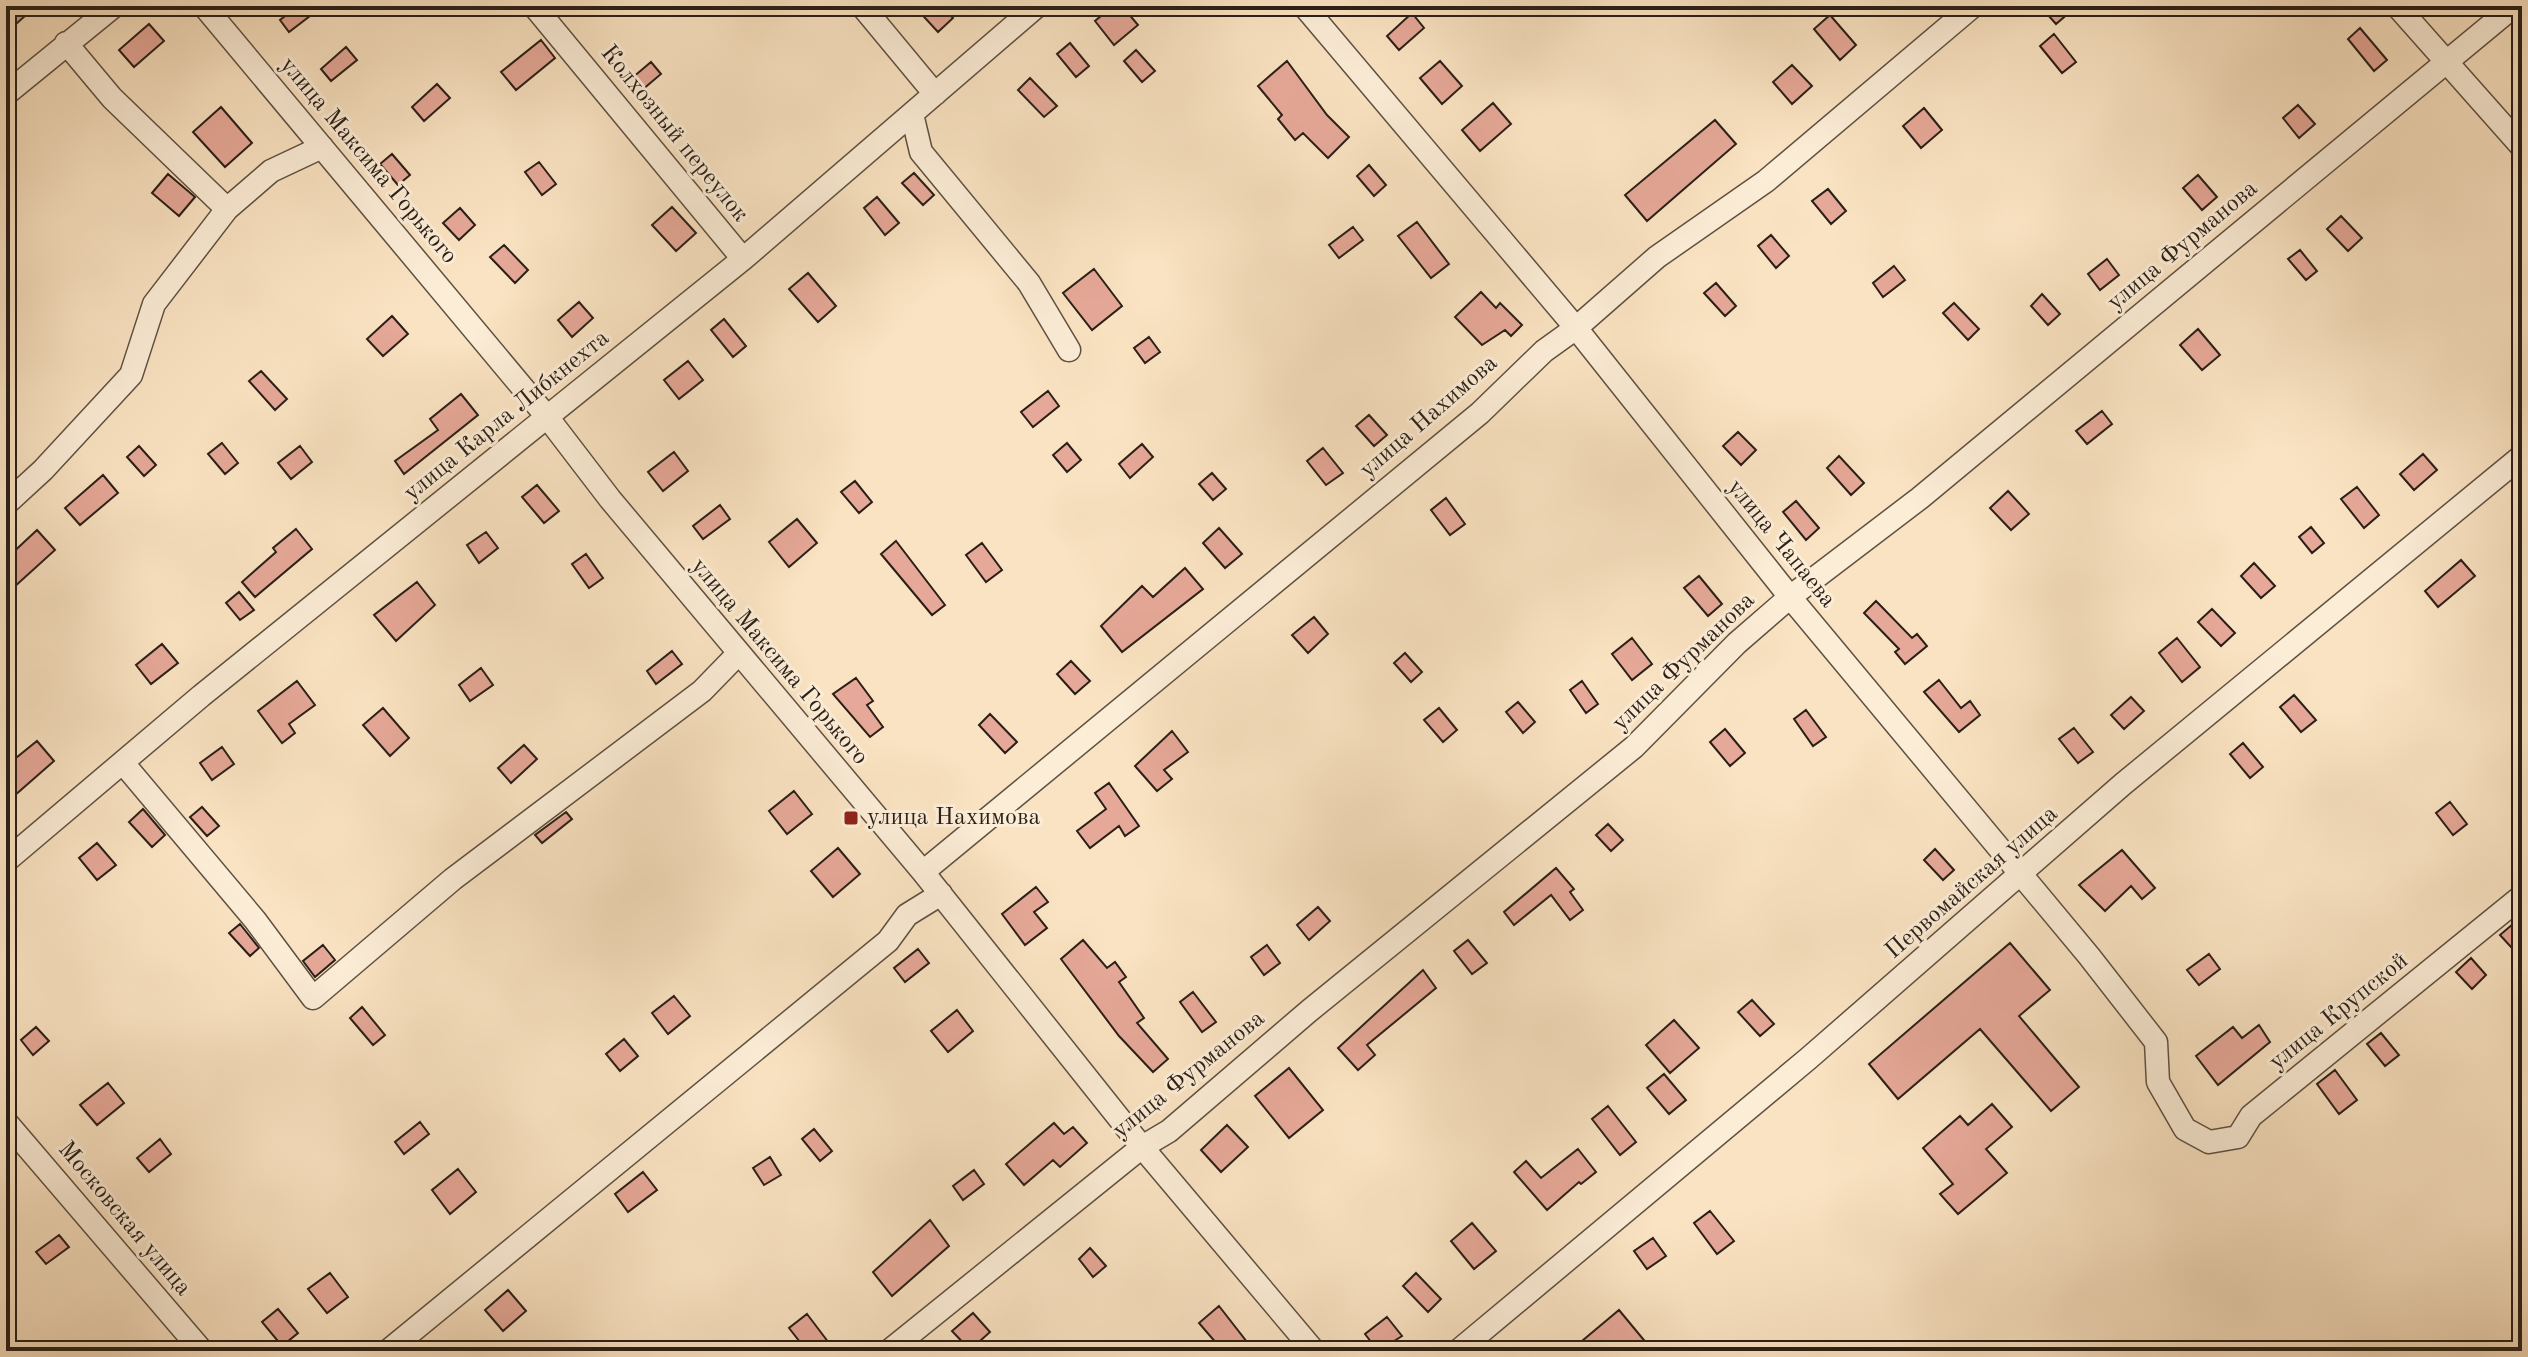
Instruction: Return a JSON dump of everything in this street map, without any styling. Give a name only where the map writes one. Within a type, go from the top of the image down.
[{"type":"street","points":[[6,94],[114,6]]},
{"type":"street","name":"улица Максима Горького","points":[[204,6],[548,418],[610,499],[738,654],[923,872],[1142,1147],[1314,1351]]},
{"type":"street","name":"Колхозный переулок","points":[[534,6],[743,259]]},
{"type":"street","points":[[862,6],[935,94]]},
{"type":"street","name":"улица Карла Либкнехта","points":[[6,861],[743,259],[1037,6]]},
{"type":"street","name":"улица Чапаева","points":[[1304,6],[1576,328],[1790,597],[2020,877],[2089,956],[2156,1042],[2158,1082],[2185,1129]]},
{"type":"street","name":"улица Нахимова","points":[[923,872],[1480,413],[1544,351],[1576,328],[1657,257],[1766,181],[1973,6]]},
{"type":"street","points":[[2397,6],[2522,147]]},
{"type":"street","name":"улица Фурманова","points":[[889,1351],[1142,1147],[1169,1131],[1321,1001],[1634,747],[1737,643],[1790,597],[1920,498],[2514,6]]},
{"type":"street","points":[[66,43],[112,98],[227,209]]},
{"type":"street","points":[[912,114],[921,152],[1029,283],[1069,350]]},
{"type":"street","points":[[6,504],[43,470],[131,375],[154,304],[227,209],[271,171],[322,147]]},
{"type":"street","name":"Первомайская улица","points":[[1458,1351],[1500,1319],[2020,877],[2123,784],[2522,456]]},
{"type":"street","points":[[123,763],[255,920],[313,998],[453,879],[702,691],[738,654]]},
{"type":"street","points":[[388,1351],[888,941],[907,915],[941,894]]},
{"type":"street","name":"улица Крупской","points":[[2185,1129],[2209,1142],[2238,1137],[2251,1116],[2522,896]]},
{"type":"street","name":"Московская улица","points":[[6,1122],[202,1351]]},
{"type":"building","points":[[6,6],[36,6],[6,33]]},
{"type":"building","points":[[298,6],[323,6],[289,32],[280,20]]},
{"type":"building","points":[[914,6],[942,6],[953,18],[938,32]]},
{"type":"building","points":[[1113,6],[1122,6],[1138,25],[1114,45],[1095,21]]},
{"type":"building","points":[[2040,6],[2077,6],[2056,24]]},
{"type":"building","points":[[1412,13],[1424,28],[1399,50],[1387,36]]},
{"type":"building","points":[[1830,15],[1856,45],[1840,60],[1814,29]]},
{"type":"building","points":[[149,24],[164,41],[134,67],[119,50]]},
{"type":"building","points":[[2360,28],[2387,60],[2374,71],[2348,39]]},
{"type":"building","points":[[2054,34],[2076,62],[2062,73],[2040,46]]},
{"type":"building","points":[[541,40],[555,58],[516,90],[501,72]]},
{"type":"building","points":[[1070,43],[1089,66],[1076,77],[1057,54]]},
{"type":"building","points":[[346,47],[357,60],[331,81],[321,69]]},
{"type":"building","points":[[1136,50],[1155,71],[1142,82],[1124,61]]},
{"type":"building","points":[[1287,61],[1327,115],[1349,137],[1328,158],[1303,133],[1295,140],[1278,119],[1282,115],[1258,86]]},
{"type":"building","points":[[1440,61],[1462,86],[1442,104],[1420,78]]},
{"type":"building","points":[[651,62],[661,74],[642,90],[632,78]]},
{"type":"building","points":[[1792,65],[1812,86],[1792,104],[1773,82]]},
{"type":"building","points":[[1030,78],[1057,106],[1044,117],[1018,90]]},
{"type":"building","points":[[437,84],[450,98],[424,121],[412,107]]},
{"type":"building","points":[[1493,103],[1511,124],[1480,151],[1462,130]]},
{"type":"building","points":[[2298,105],[2315,124],[2299,138],[2283,118]]},
{"type":"building","points":[[221,107],[252,143],[225,167],[193,132]]},
{"type":"building","points":[[1924,108],[1942,130],[1921,148],[1903,126]]},
{"type":"building","points":[[1715,120],[1736,144],[1647,221],[1625,195]]},
{"type":"building","points":[[392,154],[410,175],[398,185],[380,164]]},
{"type":"building","points":[[539,162],[556,184],[542,195],[525,172]]},
{"type":"building","points":[[1369,165],[1386,185],[1374,196],[1357,176]]},
{"type":"building","points":[[914,173],[934,195],[923,205],[902,183]]},
{"type":"building","points":[[168,174],[195,197],[179,216],[152,193]]},
{"type":"building","points":[[2198,175],[2217,197],[2202,210],[2183,188]]},
{"type":"building","points":[[1828,189],[1846,211],[1831,224],[1812,201]]},
{"type":"building","points":[[877,197],[899,223],[885,235],[864,208]]},
{"type":"building","points":[[672,207],[696,233],[676,251],[652,225]]},
{"type":"building","points":[[460,208],[475,225],[459,240],[443,223]]},
{"type":"building","points":[[2341,216],[2362,238],[2348,251],[2327,229]]},
{"type":"building","points":[[1417,222],[1449,264],[1431,278],[1398,236]]},
{"type":"building","points":[[1353,227],[1363,240],[1339,258],[1329,245]]},
{"type":"building","points":[[1771,235],[1789,256],[1776,268],[1758,246]]},
{"type":"building","points":[[504,245],[528,270],[515,283],[490,257]]},
{"type":"building","points":[[2300,250],[2317,271],[2306,280],[2288,259]]},
{"type":"building","points":[[2107,259],[2119,275],[2100,290],[2088,274]]},
{"type":"building","points":[[1894,266],[1905,280],[1883,297],[1873,283]]},
{"type":"building","points":[[1094,269],[1122,306],[1092,330],[1063,293]]},
{"type":"building","points":[[808,273],[836,306],[818,322],[789,289]]},
{"type":"building","points":[[1716,283],[1736,306],[1725,316],[1704,293]]},
{"type":"building","points":[[1481,292],[1496,308],[1500,303],[1522,325],[1511,336],[1505,330],[1482,345],[1455,317]]},
{"type":"building","points":[[2042,294],[2060,314],[2048,325],[2031,306]]},
{"type":"building","points":[[579,302],[593,318],[572,337],[558,320]]},
{"type":"building","points":[[1954,303],[1979,329],[1968,340],[1943,313]]},
{"type":"building","points":[[392,316],[408,334],[383,356],[367,339]]},
{"type":"building","points":[[724,319],[746,346],[733,357],[711,330]]},
{"type":"building","points":[[2198,329],[2220,355],[2202,370],[2180,345]]},
{"type":"building","points":[[1149,337],[1160,352],[1145,363],[1134,348]]},
{"type":"building","points":[[688,361],[703,380],[679,399],[664,380]]},
{"type":"building","points":[[261,371],[287,399],[275,410],[249,381]]},
{"type":"building","points":[[1048,391],[1059,406],[1033,427],[1021,412]]},
{"type":"building","points":[[461,394],[478,415],[404,474],[395,461],[438,430],[430,419]]},
{"type":"building","points":[[2102,411],[2112,424],[2087,444],[2076,431]]},
{"type":"building","points":[[1369,415],[1387,435],[1374,446],[1356,426]]},
{"type":"building","points":[[1738,432],[1756,450],[1741,465],[1723,446]]},
{"type":"building","points":[[222,443],[238,463],[225,474],[208,454]]},
{"type":"building","points":[[1067,443],[1081,460],[1067,472],[1053,455]]},
{"type":"building","points":[[1142,444],[1153,457],[1130,478],[1119,464]]},
{"type":"building","points":[[139,446],[156,465],[144,476],[127,457]]},
{"type":"building","points":[[300,446],[312,462],[291,479],[278,463]]},
{"type":"building","points":[[1323,448],[1343,473],[1326,485],[1307,461]]},
{"type":"building","points":[[674,452],[688,471],[663,491],[648,472]]},
{"type":"building","points":[[2423,454],[2437,470],[2414,490],[2400,474]]},
{"type":"building","points":[[1839,456],[1864,483],[1851,495],[1827,468]]},
{"type":"building","points":[[1212,473],[1226,489],[1213,500],[1199,484]]},
{"type":"building","points":[[103,475],[118,493],[80,525],[65,508]]},
{"type":"building","points":[[855,481],[872,502],[859,513],[841,492]]},
{"type":"building","points":[[537,485],[559,511],[544,523],[522,497]]},
{"type":"building","points":[[2357,487],[2379,515],[2364,528],[2341,499]]},
{"type":"building","points":[[2008,491],[2029,514],[2011,530],[1990,508]]},
{"type":"building","points":[[1446,498],[1465,524],[1450,535],[1431,510]]},
{"type":"building","points":[[1796,501],[1819,528],[1806,540],[1783,512]]},
{"type":"building","points":[[720,505],[730,519],[703,539],[693,526]]},
{"type":"building","points":[[797,519],[817,543],[789,567],[769,542]]},
{"type":"building","points":[[2311,527],[2324,543],[2312,553],[2299,537]]},
{"type":"building","points":[[1219,528],[1242,554],[1225,568],[1203,543]]},
{"type":"building","points":[[296,529],[312,549],[255,597],[242,582],[276,552],[273,548]]},
{"type":"building","points":[[37,530],[55,550],[13,588],[6,580],[6,559]]},
{"type":"building","points":[[486,532],[498,548],[479,563],[467,545]]},
{"type":"building","points":[[896,541],[945,605],[932,615],[881,554]]},
{"type":"building","points":[[982,543],[1002,570],[986,582],[966,555]]},
{"type":"building","points":[[586,554],[603,578],[589,588],[572,564]]},
{"type":"building","points":[[2461,560],[2475,576],[2438,607],[2425,591]]},
{"type":"building","points":[[2254,563],[2275,586],[2261,598],[2241,576]]},
{"type":"building","points":[[1185,568],[1203,589],[1122,652],[1101,626],[1142,586],[1153,597]]},
{"type":"building","points":[[1699,576],[1722,604],[1708,616],[1684,588]]},
{"type":"building","points":[[417,582],[435,605],[396,641],[374,615]]},
{"type":"building","points":[[239,592],[254,610],[240,620],[226,603]]},
{"type":"building","points":[[1876,601],[1912,638],[1917,634],[1927,646],[1905,664],[1895,652],[1899,649],[1864,613]]},
{"type":"building","points":[[2212,609],[2235,633],[2221,646],[2198,622]]},
{"type":"building","points":[[1314,617],[1328,634],[1308,653],[1292,635]]},
{"type":"building","points":[[1632,638],[1652,664],[1632,680],[1612,654]]},
{"type":"building","points":[[2177,638],[2200,667],[2182,682],[2159,653]]},
{"type":"building","points":[[162,644],[178,663],[151,684],[136,665]]},
{"type":"building","points":[[672,651],[682,664],[656,684],[647,671]]},
{"type":"building","points":[[1405,653],[1422,672],[1411,682],[1394,663]]},
{"type":"building","points":[[1071,661],[1090,681],[1075,694],[1057,674]]},
{"type":"building","points":[[481,668],[493,685],[470,701],[459,685]]},
{"type":"building","points":[[856,678],[873,701],[867,705],[883,727],[870,737],[833,694]]},
{"type":"building","points":[[1939,680],[1961,708],[1970,701],[1980,715],[1959,732],[1924,692]]},
{"type":"building","points":[[297,681],[315,705],[289,724],[295,733],[282,743],[258,711]]},
{"type":"building","points":[[1582,681],[1598,704],[1586,713],[1570,690]]},
{"type":"building","points":[[2294,695],[2316,720],[2301,732],[2280,707]]},
{"type":"building","points":[[2131,697],[2144,711],[2124,729],[2111,715]]},
{"type":"building","points":[[1518,702],[1535,722],[1523,733],[1506,712]]},
{"type":"building","points":[[383,708],[409,738],[390,756],[363,725]]},
{"type":"building","points":[[1439,708],[1457,730],[1443,742],[1424,720]]},
{"type":"building","points":[[1806,710],[1826,737],[1813,746],[1794,719]]},
{"type":"building","points":[[990,714],[1017,742],[1005,753],[979,725]]},
{"type":"building","points":[[2074,728],[2093,752],[2078,763],[2059,739]]},
{"type":"building","points":[[1725,729],[1745,753],[1730,766],[1710,742]]},
{"type":"building","points":[[1172,731],[1188,752],[1164,770],[1172,779],[1157,791],[1135,766]]},
{"type":"building","points":[[37,741],[54,761],[6,803],[6,766]]},
{"type":"building","points":[[2243,743],[2263,767],[2250,778],[2230,754]]},
{"type":"building","points":[[524,745],[537,759],[511,783],[498,768]]},
{"type":"building","points":[[222,747],[234,764],[212,780],[200,763]]},
{"type":"building","points":[[1109,783],[1139,826],[1125,836],[1119,826],[1090,848],[1077,831],[1106,809],[1095,793]]},
{"type":"building","points":[[794,791],[812,814],[787,834],[769,811]]},
{"type":"building","points":[[2450,802],[2467,824],[2453,835],[2436,813]]},
{"type":"building","points":[[202,807],[219,826],[207,836],[190,817]]},
{"type":"building","points":[[143,809],[165,835],[152,847],[129,822]]},
{"type":"building","points":[[566,812],[572,819],[542,843],[535,835]]},
{"type":"building","points":[[1608,824],[1623,840],[1611,851],[1596,835]]},
{"type":"building","points":[[97,843],[116,865],[97,880],[79,858]]},
{"type":"building","points":[[838,848],[860,874],[833,897],[811,871]]},
{"type":"building","points":[[1935,849],[1954,870],[1943,880],[1924,860]]},
{"type":"building","points":[[2122,850],[2155,888],[2142,899],[2131,886],[2105,911],[2079,885]]},
{"type":"building","points":[[1556,868],[1574,889],[1570,892],[1583,910],[1570,920],[1551,895],[1514,925],[1504,912]]},
{"type":"building","points":[[1036,887],[1048,902],[1034,912],[1047,928],[1025,945],[1002,914]]},
{"type":"building","points":[[1318,907],[1330,921],[1309,940],[1297,925]]},
{"type":"building","points":[[2514,923],[2522,931],[2522,959],[2500,935]]},
{"type":"building","points":[[240,924],[259,948],[250,956],[229,933]]},
{"type":"building","points":[[1083,940],[1107,968],[1115,962],[1126,977],[1119,982],[1144,1018],[1137,1023],[1168,1059],[1153,1072],[1119,1036],[1061,959]]},
{"type":"building","points":[[1468,940],[1487,963],[1472,974],[1454,951]]},
{"type":"building","points":[[2010,943],[2050,990],[2019,1016],[2079,1087],[2051,1111],[1980,1029],[1898,1099],[1869,1064]]},
{"type":"building","points":[[323,945],[335,960],[315,977],[303,961]]},
{"type":"building","points":[[1267,945],[1280,963],[1264,975],[1251,957]]},
{"type":"building","points":[[918,949],[929,963],[905,982],[894,968]]},
{"type":"building","points":[[2209,954],[2220,969],[2199,985],[2187,970]]},
{"type":"building","points":[[2471,958],[2486,975],[2472,989],[2456,972]]},
{"type":"building","points":[[1423,970],[1436,988],[1367,1045],[1375,1055],[1358,1070],[1338,1048]]},
{"type":"building","points":[[1193,992],[1216,1022],[1202,1032],[1180,1002]]},
{"type":"building","points":[[674,996],[690,1016],[668,1034],[652,1013]]},
{"type":"building","points":[[1752,1000],[1774,1024],[1760,1036],[1738,1012]]},
{"type":"building","points":[[362,1007],[385,1035],[373,1045],[350,1018]]},
{"type":"building","points":[[957,1010],[973,1031],[948,1052],[931,1031]]},
{"type":"building","points":[[1674,1020],[1699,1048],[1670,1073],[1646,1045]]},
{"type":"building","points":[[2259,1025],[2270,1042],[2218,1085],[2196,1056],[2233,1027],[2242,1038]]},
{"type":"building","points":[[36,1027],[49,1041],[33,1055],[21,1040]]},
{"type":"building","points":[[2381,1033],[2399,1055],[2385,1066],[2367,1044]]},
{"type":"building","points":[[624,1039],[638,1056],[620,1071],[606,1054]]},
{"type":"building","points":[[1289,1068],[1323,1110],[1289,1138],[1255,1096]]},
{"type":"building","points":[[2335,1070],[2357,1100],[2339,1114],[2317,1084]]},
{"type":"building","points":[[1664,1074],[1686,1100],[1669,1114],[1647,1088]]},
{"type":"building","points":[[108,1083],[124,1103],[97,1125],[80,1105]]},
{"type":"building","points":[[1992,1104],[2012,1127],[1986,1149],[2007,1173],[1958,1214],[1940,1194],[1953,1184],[1923,1148],[1960,1116],[1968,1125]]},
{"type":"building","points":[[1608,1106],[1636,1142],[1620,1155],[1592,1119]]},
{"type":"building","points":[[420,1122],[429,1134],[404,1154],[395,1142]]},
{"type":"building","points":[[1054,1123],[1064,1134],[1073,1127],[1087,1143],[1060,1167],[1053,1160],[1024,1185],[1006,1164]]},
{"type":"building","points":[[1227,1125],[1248,1147],[1221,1172],[1201,1150]]},
{"type":"building","points":[[814,1129],[832,1151],[820,1161],[802,1139]]},
{"type":"building","points":[[160,1139],[171,1154],[149,1172],[137,1158]]},
{"type":"building","points":[[1578,1149],[1596,1172],[1581,1184],[1579,1182],[1547,1210],[1514,1172],[1526,1161],[1541,1178]]},
{"type":"building","points":[[770,1157],[781,1175],[764,1185],[753,1168]]},
{"type":"building","points":[[458,1169],[476,1192],[450,1214],[432,1190]]},
{"type":"building","points":[[974,1170],[984,1184],[963,1200],[953,1186]]},
{"type":"building","points":[[643,1172],[657,1190],[628,1212],[615,1194]]},
{"type":"building","points":[[1710,1211],[1734,1241],[1717,1254],[1694,1223]]},
{"type":"building","points":[[930,1220],[949,1246],[892,1296],[873,1272]]},
{"type":"building","points":[[1472,1223],[1496,1251],[1474,1269],[1451,1241]]},
{"type":"building","points":[[59,1235],[69,1247],[46,1264],[36,1252]]},
{"type":"building","points":[[1653,1238],[1666,1256],[1647,1269],[1634,1251]]},
{"type":"building","points":[[1090,1248],[1106,1266],[1093,1277],[1079,1259]]},
{"type":"building","points":[[330,1273],[348,1297],[327,1313],[308,1289]]},
{"type":"building","points":[[1416,1273],[1441,1299],[1428,1312],[1403,1286]]},
{"type":"building","points":[[508,1290],[526,1311],[503,1331],[485,1310]]},
{"type":"building","points":[[1219,1306],[1254,1351],[1223,1351],[1199,1323]]},
{"type":"building","points":[[278,1309],[298,1333],[282,1346],[262,1322]]},
{"type":"building","points":[[1619,1310],[1653,1351],[1570,1351]]},
{"type":"building","points":[[973,1313],[990,1332],[970,1350],[952,1331]]},
{"type":"building","points":[[807,1314],[829,1343],[819,1351],[807,1351],[789,1328]]},
{"type":"building","points":[[1387,1317],[1402,1336],[1378,1351],[1365,1334]]},
{"type":"place","name":"улица Нахимова","points":[[851,818]]}]
